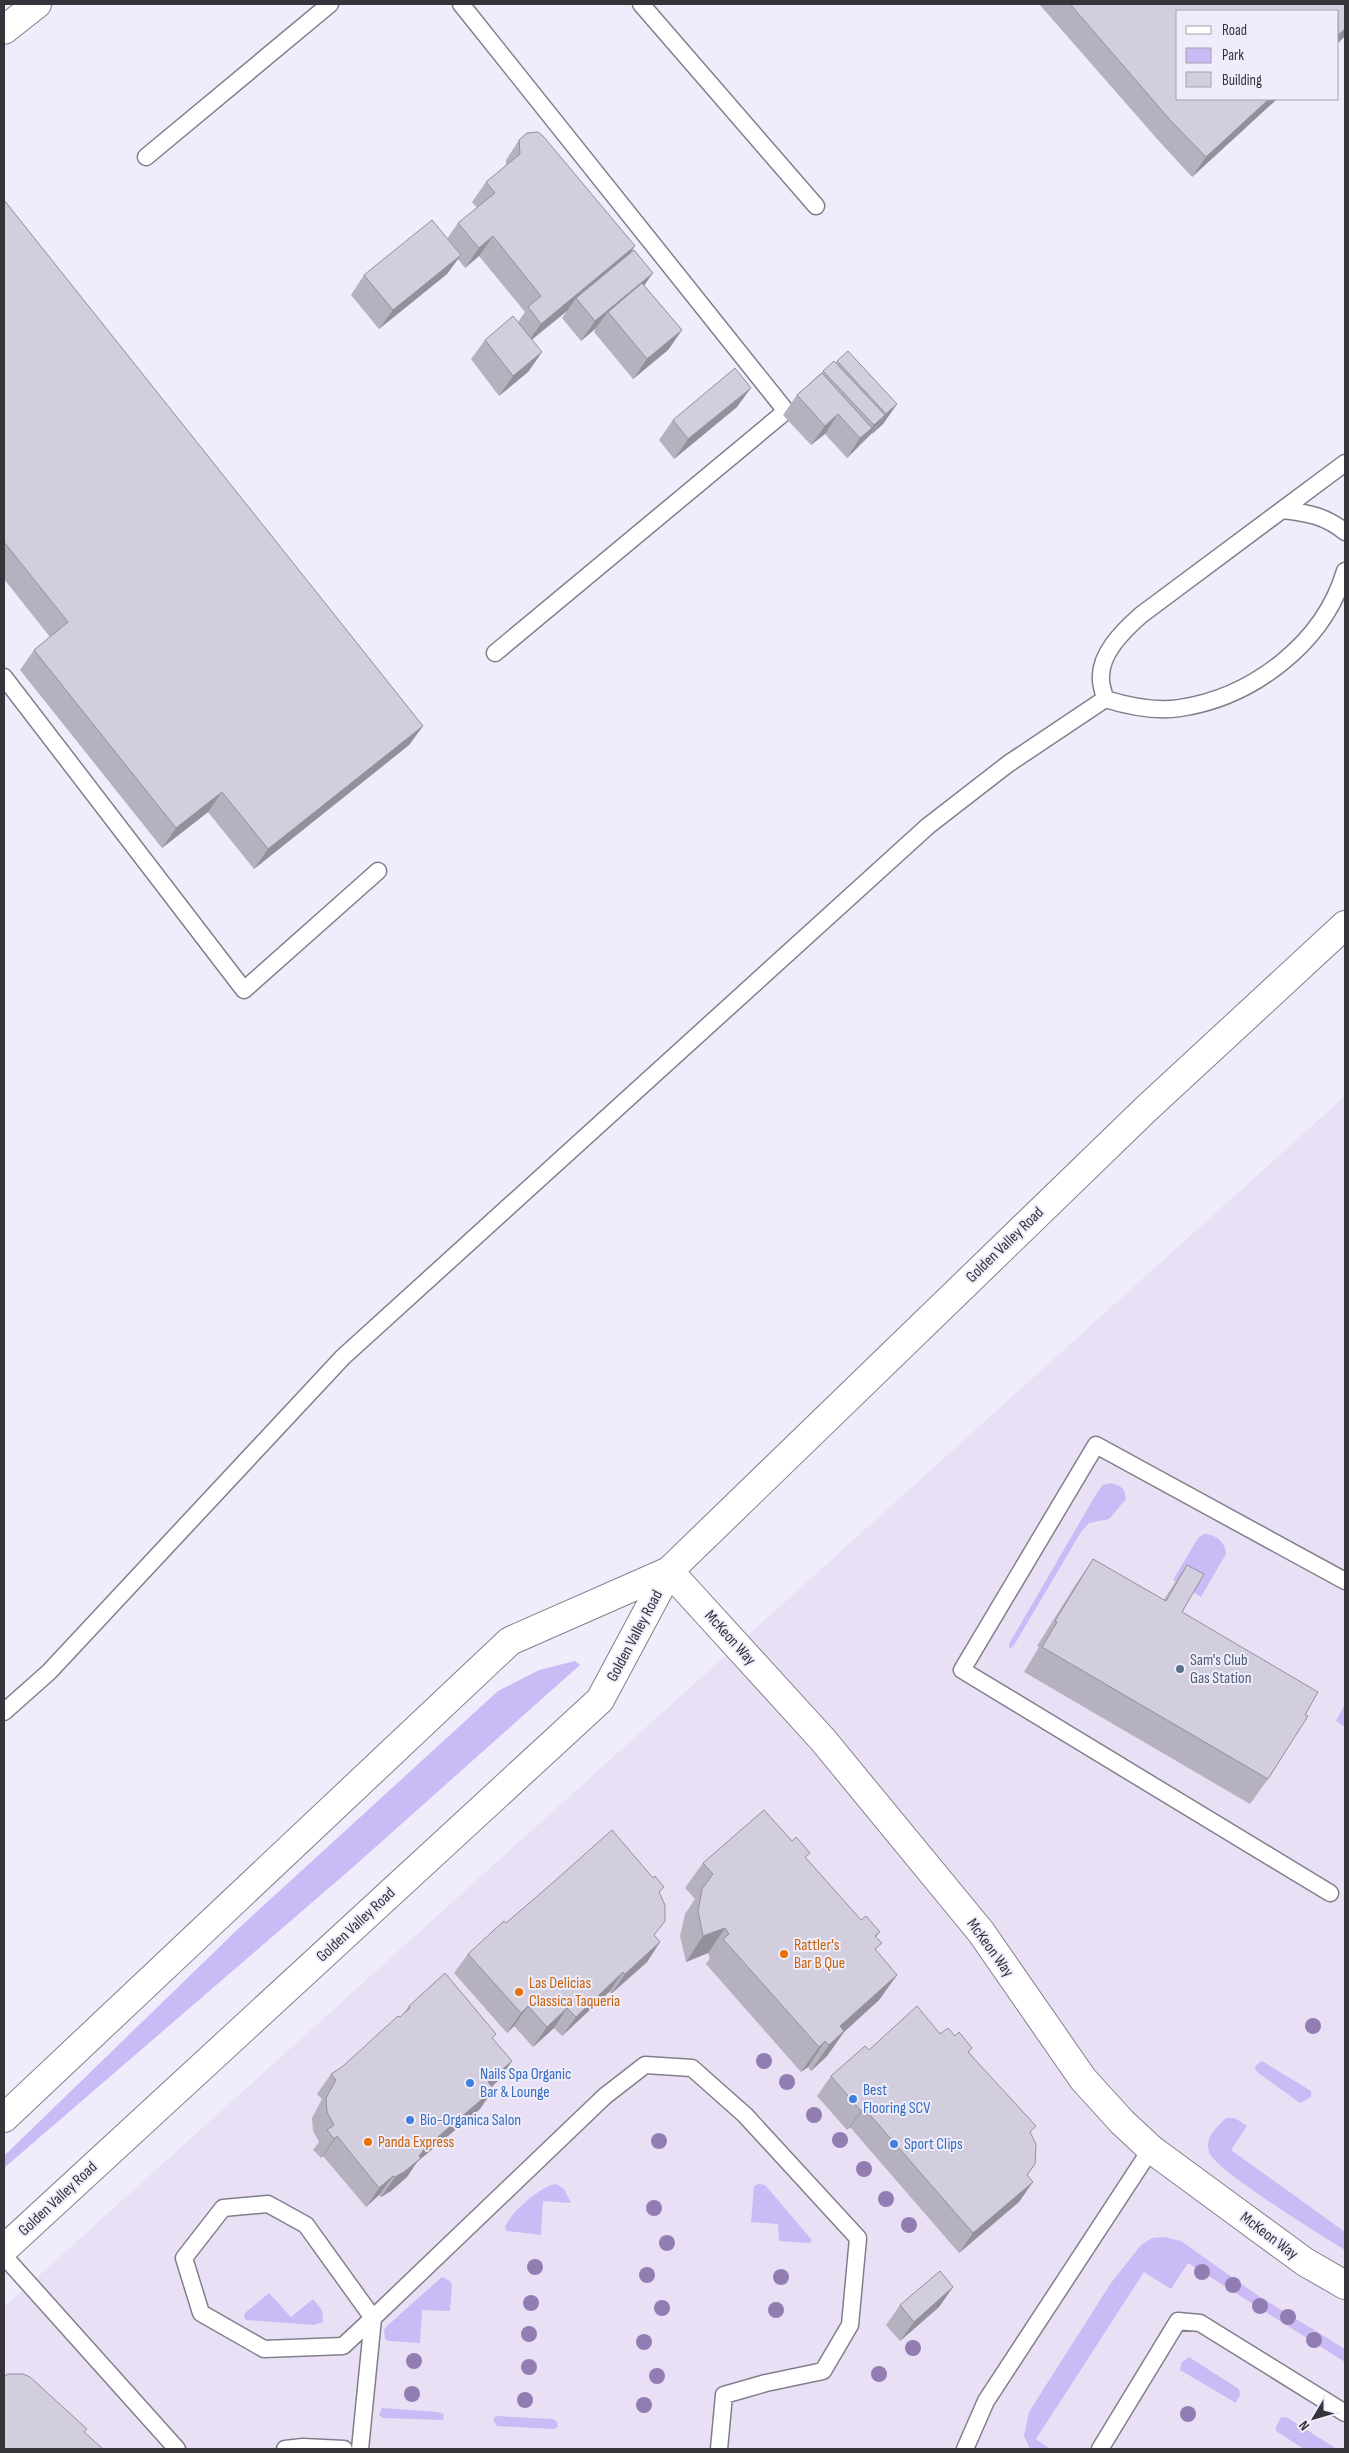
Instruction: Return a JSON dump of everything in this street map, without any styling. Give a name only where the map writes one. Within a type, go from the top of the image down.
[{"type":"main road","points":[[4,30],[37,4]]},
{"type":"main road","name":"Golden Valley Road","points":[[4,2249],[600,1700],[669,1571],[1146,1109],[1345,926]]},
{"type":"main road","name":"Golden Valley Road","points":[[4,2118],[510,1641],[669,1571]]},
{"type":"main road","name":"McKeon Way","points":[[669,1571],[823,1740],[981,1932],[1084,2079],[1122,2122],[1151,2148],[1305,2262],[1345,2285]]},
{"type":"lane","points":[[146,157],[330,4]]},
{"type":"lane","points":[[461,4],[786,411],[495,653]]},
{"type":"lane","points":[[641,4],[816,206]]},
{"type":"lane","points":[[1105,699],[1100,679],[1106,658],[1120,634],[1141,615],[1345,463]]},
{"type":"lane","points":[[1283,510],[1312,514],[1332,520],[1345,532]]},
{"type":"lane","points":[[4,1712],[49,1672],[343,1357],[928,826],[1008,764],[1105,699],[1127,705],[1179,708],[1221,699],[1253,683],[1284,660],[1311,633],[1340,587],[1345,571]]},
{"type":"lane","points":[[4,677],[244,990],[378,871]]},
{"type":"lane","points":[[1330,1893],[962,1670],[1096,1445],[1345,1581]]},
{"type":"lane","points":[[360,2449],[374,2318],[306,2225],[268,2204],[224,2208],[184,2258],[201,2313],[264,2349],[343,2346],[374,2318],[605,2096],[645,2065],[692,2068],[745,2116],[858,2238],[850,2325],[823,2371],[766,2383],[724,2395],[719,2449]]},
{"type":"lane","points":[[965,2449],[986,2401],[1151,2148]]},
{"type":"lane","points":[[4,2256],[177,2449]]},
{"type":"lane","points":[[1100,2449],[1178,2321],[1200,2323],[1345,2412]]},
{"type":"lane","points":[[284,2449],[303,2447],[344,2449]]},
{"type":"shaded area","points":[[1345,1096],[1345,2449],[4,2449],[4,2307]]},
{"type":"green space","points":[[1110,1483],[1122,1488],[1126,1499],[1109,1519],[1089,1523],[1081,1532],[1013,1647],[1009,1648],[1009,1644],[1098,1491],[1103,1485]]},
{"type":"green space","points":[[1204,1534],[1220,1540],[1226,1550],[1226,1554],[1201,1597],[1173,1580],[1198,1538]]},
{"type":"green space","points":[[575,1661],[580,1665],[352,1868],[4,2168],[4,2156],[238,1929],[498,1691],[539,1670]]},
{"type":"green space","points":[[1345,1704],[1345,1727],[1336,1721]]},
{"type":"green space","points":[[1262,2061],[1311,2091],[1311,2097],[1300,2103],[1256,2071],[1255,2066]]},
{"type":"green space","points":[[1226,2118],[1235,2118],[1247,2126],[1231,2150],[1345,2232],[1345,2250],[1251,2189],[1218,2163],[1210,2154],[1208,2143],[1209,2138]]},
{"type":"green space","points":[[556,2184],[564,2189],[571,2203],[543,2201],[541,2235],[507,2231],[505,2228],[507,2222],[526,2201],[543,2189]]},
{"type":"green space","points":[[759,2184],[765,2185],[812,2240],[809,2243],[779,2241],[778,2224],[751,2222],[754,2186]]},
{"type":"green space","points":[[1164,2237],[1181,2241],[1260,2297],[1345,2349],[1345,2362],[1188,2263],[1171,2289],[1144,2272],[1036,2439],[1050,2449],[1030,2449],[1024,2436],[1029,2412],[1111,2283],[1141,2245],[1152,2238]]},
{"type":"green space","points":[[442,2277],[450,2281],[452,2286],[450,2311],[422,2310],[420,2343],[388,2341],[385,2339],[384,2330],[387,2326]]},
{"type":"green space","points":[[269,2293],[291,2317],[313,2299],[322,2310],[323,2322],[314,2325],[246,2320],[244,2317],[245,2313]]},
{"type":"green space","points":[[1189,2357],[1239,2389],[1240,2395],[1236,2403],[1180,2370],[1182,2362]]},
{"type":"green space","points":[[382,2408],[444,2414],[443,2420],[383,2418],[379,2415]]},
{"type":"green space","points":[[496,2416],[553,2419],[557,2422],[558,2427],[553,2429],[497,2426],[493,2419]]},
{"type":"green space","points":[[1281,2417],[1288,2418],[1337,2449],[1304,2449],[1276,2431]]},
{"type":"building","points":[[1070,4],[1345,4],[1345,29],[1339,34],[1339,10],[1176,10],[1176,100],[1268,100],[1206,157],[1171,121]]},
{"type":"building","points":[[538,132],[635,246],[541,324],[528,307],[541,296],[493,236],[479,248],[458,223],[495,193],[486,182],[520,154],[519,140],[527,133]]},
{"type":"building","points":[[4,200],[423,726],[268,849],[222,792],[176,828],[34,650],[68,622],[4,542]]},
{"type":"building","points":[[432,220],[461,255],[393,310],[364,275]]},
{"type":"building","points":[[634,250],[653,273],[595,321],[576,298]]},
{"type":"building","points":[[642,283],[682,330],[647,359],[608,312]]},
{"type":"building","points":[[513,316],[542,352],[513,376],[485,340]]},
{"type":"building","points":[[848,351],[897,404],[886,414],[837,361]]},
{"type":"building","points":[[834,361],[885,415],[874,425],[823,371]]},
{"type":"building","points":[[735,368],[751,388],[688,439],[673,420]]},
{"type":"building","points":[[822,373],[872,428],[860,438],[838,414],[825,426],[797,395]]},
{"type":"building","points":[[1093,1559],[1166,1601],[1187,1565],[1204,1574],[1182,1612],[1318,1692],[1305,1715],[1308,1716],[1268,1779],[1042,1647],[1057,1622],[1055,1621]]},
{"type":"building","name":"Rattler's Bar B Que","points":[[764,1810],[792,1841],[796,1837],[810,1853],[805,1857],[861,1920],[866,1916],[880,1932],[875,1936],[882,1943],[875,1949],[897,1975],[840,2026],[844,2031],[829,2045],[825,2041],[819,2047],[723,1939],[729,1934],[725,1928],[703,1936],[698,1911],[702,1889],[713,1874],[703,1863]]},
{"type":"building","points":[[612,1830],[653,1878],[655,1876],[664,1887],[659,1892],[665,1905],[665,1921],[654,1935],[660,1942],[625,1974],[623,1972],[576,2017],[567,2008],[547,2027],[528,2006],[521,2013],[468,1954],[504,1921],[506,1923]]},
{"type":"building","points":[[445,1973],[496,2034],[492,2038],[512,2061],[488,2082],[494,2089],[426,2147],[419,2156],[421,2158],[404,2172],[395,2177],[393,2176],[379,2188],[337,2136],[334,2139],[327,2130],[334,2125],[327,2112],[326,2098],[336,2080],[331,2074],[342,2067],[398,2016],[400,2017],[410,2008],[409,2006]]},
{"type":"building","points":[[917,2006],[940,2034],[948,2028],[955,2036],[959,2032],[972,2048],[968,2052],[1036,2126],[1030,2132],[1036,2144],[1035,2164],[1027,2175],[1033,2182],[973,2233],[864,2108],[861,2111],[831,2076],[865,2046],[869,2050]]},
{"type":"building","points":[[940,2271],[953,2287],[914,2322],[900,2305]]},
{"type":"building","points":[[8,2374],[23,2374],[30,2377],[87,2429],[84,2432],[103,2449],[4,2449],[4,2376]]},
{"type":"place","name":"Sam's Club Gas Station","points":[[1180,1669]]},
{"type":"place","name":"Rattler's Bar B Que","points":[[784,1954]]},
{"type":"place","name":"Las Delicias Classica Taqueria","points":[[519,1992]]},
{"type":"place","name":"Nails Spa Organic Bar & Lounge","points":[[470,2083]]},
{"type":"place","name":"Best Flooring SCV","points":[[853,2099]]},
{"type":"place","name":"Bio-Organica Salon","points":[[410,2120]]},
{"type":"place","name":"Panda Express","points":[[368,2142]]},
{"type":"place","name":"Sport Clips","points":[[894,2144]]}]
